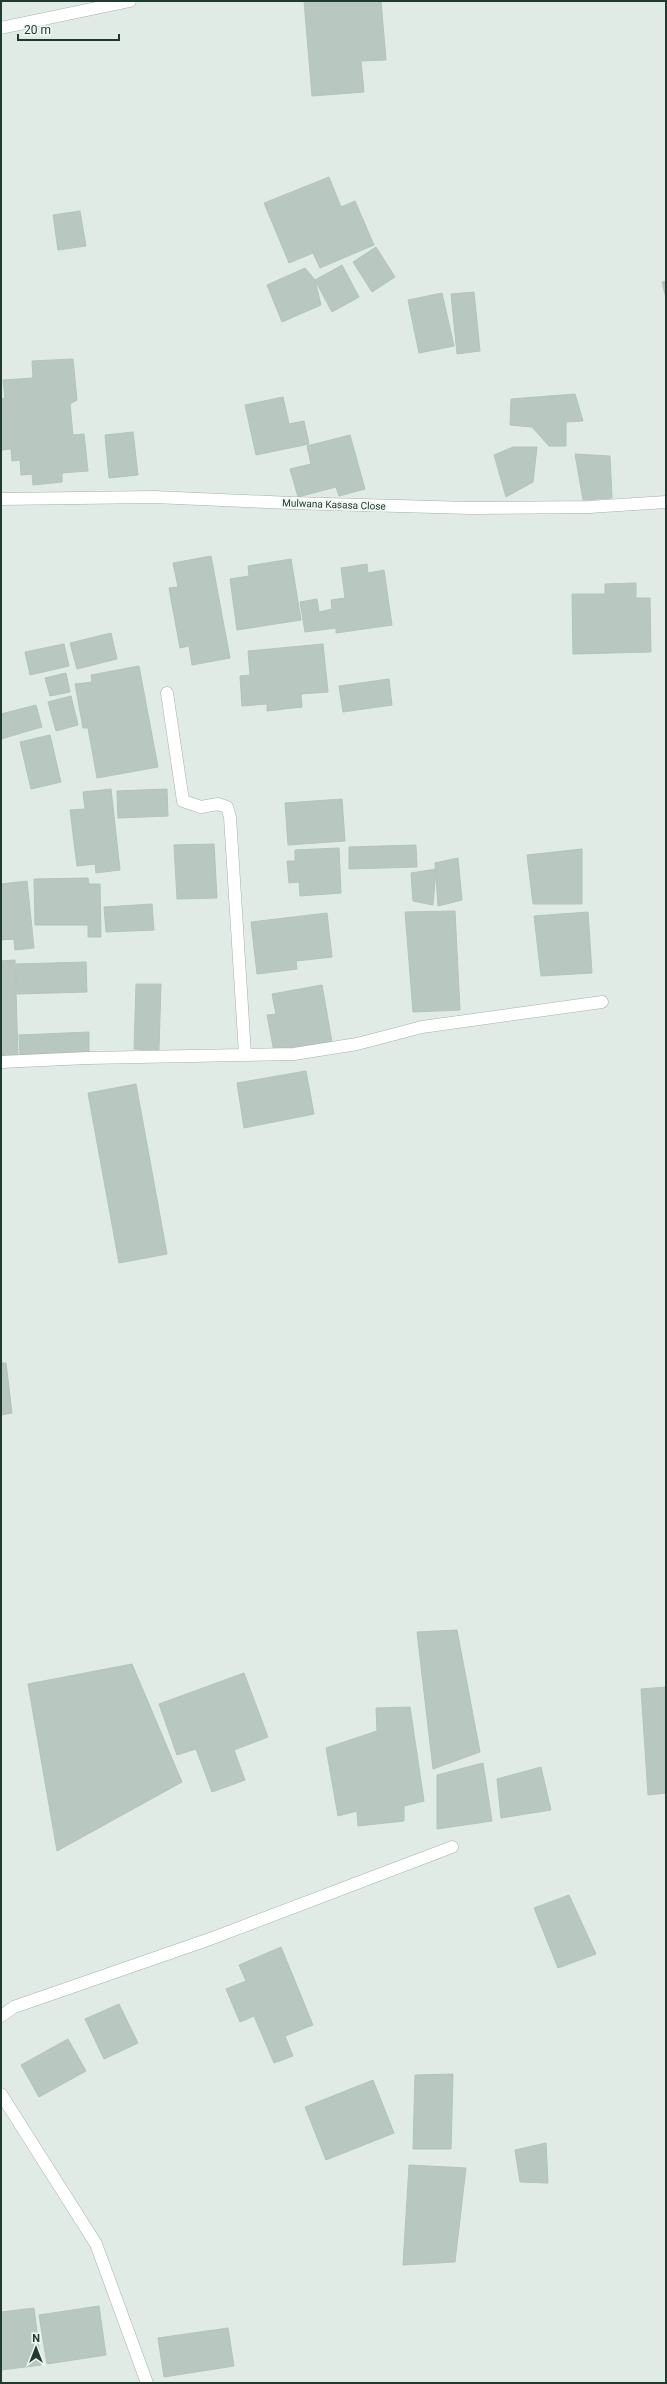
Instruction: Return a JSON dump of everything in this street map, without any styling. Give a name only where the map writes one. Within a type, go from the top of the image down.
[{"type":"street","points":[[1,28],[130,1]]},
{"type":"street","name":"Mulwana Kasasa Close","points":[[1,499],[154,497],[291,503],[470,508],[590,507],[666,502]]},
{"type":"street","points":[[166,693],[183,801],[201,807],[218,804],[227,807],[230,817],[245,1054]]},
{"type":"street","points":[[1,1062],[245,1054],[294,1054],[357,1044],[422,1027],[602,1002]]},
{"type":"street","points":[[1,2016],[14,2007],[210,1939],[452,1847]]},
{"type":"street","points":[[1,2094],[96,2244],[147,2383]]},
{"type":"building","points":[[304,1],[381,1],[386,60],[361,61],[364,92],[312,96]]},
{"type":"building","points":[[329,177],[341,207],[355,201],[374,245],[320,268],[313,253],[289,263],[264,203]]},
{"type":"building","points":[[80,211],[86,246],[58,250],[53,215]]},
{"type":"building","points":[[376,247],[395,277],[372,292],[353,262]]},
{"type":"building","points":[[342,265],[359,297],[332,312],[315,280]]},
{"type":"building","points":[[305,268],[315,280],[321,305],[282,322],[267,285]]},
{"type":"building","points":[[666,281],[666,298],[662,282]]},
{"type":"building","points":[[474,292],[480,351],[457,354],[451,294]]},
{"type":"building","points":[[442,293],[454,346],[419,353],[408,300]]},
{"type":"building","points":[[73,359],[77,400],[70,404],[73,435],[84,434],[88,471],[62,473],[62,482],[33,485],[32,474],[21,475],[20,460],[12,461],[11,449],[1,450],[1,399],[5,398],[3,380],[33,378],[32,361]]},
{"type":"building","points":[[575,394],[583,421],[566,422],[566,446],[549,446],[532,427],[510,425],[511,399]]},
{"type":"building","points":[[283,397],[289,424],[304,421],[309,444],[256,455],[245,405]]},
{"type":"building","points":[[133,432],[138,475],[109,478],[105,435]]},
{"type":"building","points":[[350,435],[365,489],[339,496],[336,487],[298,497],[290,469],[311,464],[307,446]]},
{"type":"building","points":[[513,447],[537,447],[533,482],[506,497],[494,455]]},
{"type":"building","points":[[575,454],[610,456],[612,498],[583,500]]},
{"type":"building","points":[[211,556],[230,658],[192,665],[189,646],[180,648],[169,588],[178,587],[173,563]]},
{"type":"building","points":[[291,559],[301,620],[237,630],[230,579],[249,576],[248,566]]},
{"type":"building","points":[[367,564],[368,573],[384,570],[392,625],[336,633],[336,628],[305,632],[300,602],[317,599],[319,612],[332,609],[331,600],[345,598],[341,568]]},
{"type":"building","points":[[636,583],[636,598],[650,598],[651,652],[573,654],[572,594],[605,594],[605,584]]},
{"type":"building","points":[[111,633],[117,659],[77,669],[70,643]]},
{"type":"building","points":[[64,644],[69,666],[30,675],[25,652]]},
{"type":"building","points":[[323,644],[328,692],[301,694],[302,707],[267,711],[267,704],[242,706],[240,676],[250,675],[248,651]]},
{"type":"building","points":[[139,666],[158,767],[97,778],[88,728],[83,728],[75,684],[92,682],[91,675]]},
{"type":"building","points":[[66,673],[70,692],[50,696],[45,678]]},
{"type":"building","points":[[389,679],[392,705],[343,712],[339,686]]},
{"type":"building","points":[[71,696],[78,725],[56,731],[48,702]]},
{"type":"building","points":[[36,705],[42,727],[1,739],[1,714]]},
{"type":"building","points":[[50,735],[61,782],[31,789],[20,742]]},
{"type":"building","points":[[111,789],[120,870],[96,873],[95,864],[77,866],[70,810],[85,809],[83,792]]},
{"type":"building","points":[[167,789],[168,816],[118,818],[117,791]]},
{"type":"building","points":[[342,799],[345,841],[288,845],[285,803]]},
{"type":"building","points":[[214,844],[217,898],[177,899],[174,845]]},
{"type":"building","points":[[416,845],[417,867],[349,869],[349,847]]},
{"type":"building","points":[[339,848],[341,893],[300,896],[299,882],[289,883],[287,861],[295,861],[295,850]]},
{"type":"building","points":[[582,849],[582,904],[533,904],[527,855]]},
{"type":"building","points":[[458,858],[462,900],[438,906],[435,863]]},
{"type":"building","points":[[436,869],[433,905],[413,901],[411,873]]},
{"type":"building","points":[[88,878],[89,884],[100,884],[101,937],[88,937],[88,925],[35,925],[34,879]]},
{"type":"building","points":[[27,881],[34,948],[15,950],[14,939],[1,940],[1,884]]},
{"type":"building","points":[[152,904],[154,930],[106,932],[104,907]]},
{"type":"building","points":[[455,911],[460,1010],[413,1012],[405,912]]},
{"type":"building","points":[[588,912],[592,973],[541,976],[534,916]]},
{"type":"building","points":[[327,913],[332,957],[296,961],[297,969],[257,974],[251,922]]},
{"type":"building","points":[[15,960],[18,1056],[1,1056],[1,961]]},
{"type":"building","points":[[86,962],[87,992],[17,994],[16,964]]},
{"type":"building","points":[[136,984],[161,984],[159,1050],[134,1049]]},
{"type":"building","points":[[322,985],[332,1042],[274,1052],[267,1015],[276,1014],[272,994]]},
{"type":"building","points":[[89,1032],[89,1052],[20,1055],[19,1035]]},
{"type":"building","points":[[306,1071],[314,1114],[244,1128],[237,1083]]},
{"type":"building","points":[[136,1084],[167,1254],[119,1263],[88,1093]]},
{"type":"building","points":[[1,1363],[6,1363],[12,1413],[1,1415]]},
{"type":"building","points":[[457,1630],[480,1752],[433,1769],[417,1632]]},
{"type":"building","points":[[132,1664],[182,1782],[57,1851],[28,1684]]},
{"type":"building","points":[[244,1673],[268,1737],[234,1750],[245,1780],[212,1792],[196,1749],[177,1755],[159,1704]]},
{"type":"building","points":[[666,1687],[666,1793],[648,1795],[641,1689]]},
{"type":"building","points":[[410,1707],[424,1801],[404,1806],[404,1821],[358,1826],[357,1811],[338,1816],[326,1748],[377,1731],[376,1708]]},
{"type":"building","points":[[483,1763],[492,1821],[437,1829],[437,1775]]},
{"type":"building","points":[[541,1767],[551,1810],[501,1818],[497,1779]]},
{"type":"building","points":[[569,1895],[596,1954],[558,1968],[534,1908]]},
{"type":"building","points":[[281,1947],[313,2025],[285,2036],[293,2056],[274,2063],[254,2016],[240,2022],[226,1989],[246,1981],[239,1965]]},
{"type":"building","points":[[119,2004],[138,2043],[104,2059],[85,2019]]},
{"type":"building","points":[[68,2039],[86,2071],[39,2097],[21,2065]]},
{"type":"building","points":[[453,2074],[451,2149],[413,2149],[415,2075]]},
{"type":"building","points":[[373,2080],[394,2133],[326,2160],[305,2107]]},
{"type":"building","points":[[546,2143],[548,2183],[520,2182],[515,2150]]},
{"type":"building","points":[[409,2165],[466,2168],[455,2262],[403,2265]]},
{"type":"building","points":[[99,2306],[106,2355],[47,2364],[39,2315]]},
{"type":"building","points":[[34,2308],[41,2365],[1,2370],[1,2312]]},
{"type":"building","points":[[228,2328],[234,2366],[164,2377],[158,2338]]}]
